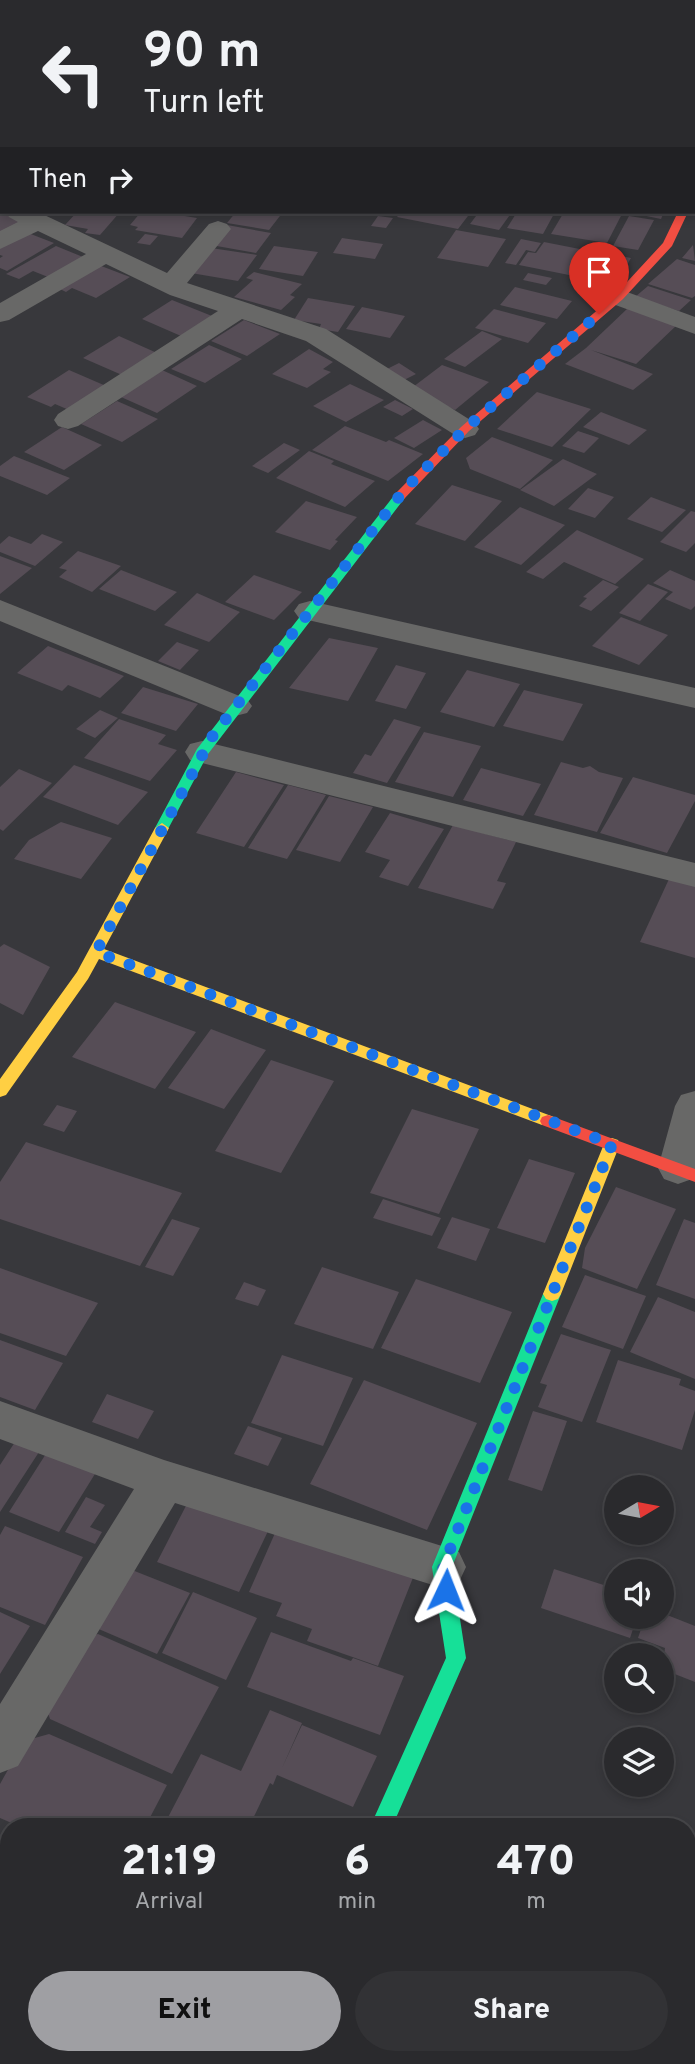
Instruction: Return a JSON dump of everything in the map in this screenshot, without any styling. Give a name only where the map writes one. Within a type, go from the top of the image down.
[{"type":"street","points":[[0,1091],[83,975],[202,752],[235,706],[405,489],[465,429],[619,297],[668,244],[682,214]]},
{"type":"street","points":[[0,241],[27,217],[179,289],[316,335],[465,429]]},
{"type":"street","points":[[172,284],[218,229]]},
{"type":"street","points":[[0,314],[103,255]]},
{"type":"street","points":[[619,297],[695,326]]},
{"type":"street","points":[[68,420],[239,309]]},
{"type":"street","points":[[0,610],[235,706]]},
{"type":"street","points":[[310,611],[695,698]]},
{"type":"street","points":[[202,752],[695,875]]},
{"type":"street","points":[[96,952],[687,1172],[695,1106]]},
{"type":"street","points":[[385,1818],[456,1658],[443,1567],[612,1144]]},
{"type":"street","points":[[0,1420],[164,1480],[443,1567]]},
{"type":"street","points":[[0,1749],[164,1480]]},
{"type":"building","points":[[0,214],[9,214],[26,222],[0,234]]},
{"type":"building","points":[[75,214],[118,214],[100,235],[85,233],[88,229],[65,225]]},
{"type":"building","points":[[139,214],[172,214],[197,218],[182,238],[135,230],[138,227],[130,225]]},
{"type":"building","points":[[234,214],[281,214],[269,230],[227,223]]},
{"type":"building","points":[[399,214],[469,214],[458,229],[397,217]]},
{"type":"building","points":[[478,214],[511,214],[499,230],[470,224]]},
{"type":"building","points":[[516,214],[554,214],[543,234],[507,228]]},
{"type":"building","points":[[563,214],[622,214],[607,243],[551,234]]},
{"type":"building","points":[[637,214],[663,214],[661,219]]},
{"type":"building","points":[[378,216],[393,218],[386,228],[371,226]]},
{"type":"building","points":[[629,216],[654,220],[638,250],[613,246]]},
{"type":"building","points":[[227,225],[271,233],[256,253],[211,245]]},
{"type":"building","points":[[456,230],[506,239],[488,267],[437,258]]},
{"type":"building","points":[[23,231],[54,243],[7,271],[0,268],[0,258],[3,256],[0,255],[0,244]]},
{"type":"building","points":[[145,234],[158,236],[150,245],[137,243]]},
{"type":"building","points":[[342,238],[383,244],[375,259],[333,253]]},
{"type":"building","points":[[521,239],[541,243],[535,252],[526,250],[516,265],[505,263]]},
{"type":"building","points":[[544,242],[600,253],[584,278],[519,265],[528,252],[536,253]]},
{"type":"building","points":[[693,245],[695,261],[682,258]]},
{"type":"building","points":[[56,246],[83,257],[48,277],[33,271],[19,279],[6,274]]},
{"type":"building","points":[[274,246],[318,252],[303,276],[259,269]]},
{"type":"building","points":[[211,248],[257,255],[238,281],[191,273]]},
{"type":"building","points":[[605,253],[631,258],[624,270],[607,267],[610,262],[601,260]]},
{"type":"building","points":[[677,259],[695,265],[695,296],[692,298],[648,284]]},
{"type":"building","points":[[96,264],[130,277],[96,298],[72,288],[66,292],[56,287]]},
{"type":"building","points":[[254,272],[302,284],[290,295],[295,297],[281,310],[234,297],[253,280],[246,278]]},
{"type":"building","points":[[528,273],[552,278],[546,285],[523,280]]},
{"type":"building","points":[[648,286],[691,300],[679,311],[635,297]]},
{"type":"building","points":[[515,287],[572,301],[557,319],[500,305]]},
{"type":"building","points":[[308,298],[355,306],[338,332],[319,329],[321,324],[294,320]]},
{"type":"building","points":[[172,300],[212,316],[181,336],[142,319]]},
{"type":"building","points":[[362,307],[405,316],[390,338],[346,329]]},
{"type":"building","points":[[628,308],[678,324],[636,364],[591,350],[653,374],[633,390],[565,364],[586,348]]},
{"type":"building","points":[[494,309],[546,323],[528,343],[475,328]]},
{"type":"building","points":[[244,320],[280,334],[247,356],[211,341]]},
{"type":"building","points":[[482,331],[502,339],[465,367],[444,359]]},
{"type":"building","points":[[119,336],[157,353],[122,375],[83,358]]},
{"type":"building","points":[[209,345],[242,359],[205,383],[171,369]]},
{"type":"building","points":[[309,349],[333,362],[323,369],[331,372],[307,388],[272,374]]},
{"type":"building","points":[[399,363],[416,374],[404,380],[387,369]]},
{"type":"building","points":[[442,365],[489,382],[455,410],[409,390]]},
{"type":"building","points":[[69,370],[106,386],[69,410],[55,404],[51,407],[27,397]]},
{"type":"building","points":[[162,370],[197,386],[157,413],[121,397]]},
{"type":"building","points":[[350,384],[384,400],[346,422],[313,406]]},
{"type":"building","points":[[537,392],[591,409],[552,447],[497,429]]},
{"type":"building","points":[[395,400],[413,409],[402,416],[383,407]]},
{"type":"building","points":[[117,401],[158,419],[122,442],[81,424]]},
{"type":"building","points":[[601,412],[647,430],[629,445],[583,427]]},
{"type":"building","points":[[423,420],[442,430],[414,448],[394,438]]},
{"type":"building","points":[[345,426],[423,454],[388,481],[312,450]]},
{"type":"building","points":[[62,427],[102,445],[64,470],[24,452]]},
{"type":"building","points":[[578,431],[599,438],[584,453],[562,446]]},
{"type":"building","points":[[492,437],[553,460],[520,489],[470,469],[466,458]]},
{"type":"building","points":[[284,443],[300,450],[268,473],[252,466]]},
{"type":"building","points":[[309,451],[334,461],[331,464],[375,481],[345,507],[276,478]]},
{"type":"building","points":[[14,456],[70,478],[47,495],[0,476],[0,466]]},
{"type":"building","points":[[563,459],[597,474],[554,506],[520,490]]},
{"type":"building","points":[[452,485],[502,501],[465,541],[415,524]]},
{"type":"building","points":[[588,488],[614,497],[595,518],[568,509]]},
{"type":"building","points":[[651,497],[686,510],[662,532],[627,519]]},
{"type":"building","points":[[306,501],[357,517],[335,540],[338,541],[330,550],[275,532]]},
{"type":"building","points":[[520,507],[565,525],[521,565],[474,547]]},
{"type":"building","points":[[691,511],[695,512],[695,543],[686,552],[660,542]]},
{"type":"building","points":[[577,530],[644,559],[615,584],[564,562],[543,579],[526,572]]},
{"type":"building","points":[[42,534],[63,542],[35,566],[0,552],[0,544],[9,536],[31,544]]},
{"type":"building","points":[[78,551],[121,566],[92,592],[59,577],[67,570],[59,568]]},
{"type":"building","points":[[0,556],[32,568],[0,594]]},
{"type":"building","points":[[121,570],[177,592],[155,611],[99,589]]},
{"type":"building","points":[[670,570],[695,581],[695,606],[691,610],[665,599],[673,592],[653,583]]},
{"type":"building","points":[[254,575],[302,592],[274,620],[225,602]]},
{"type":"building","points":[[603,580],[619,587],[591,611],[579,606],[587,598],[583,597]]},
{"type":"building","points":[[648,584],[668,592],[640,621],[619,613]]},
{"type":"building","points":[[197,593],[240,612],[209,642],[164,625]]},
{"type":"building","points":[[621,617],[668,635],[639,665],[592,646]]},
{"type":"building","points":[[329,638],[378,648],[348,701],[289,688]]},
{"type":"building","points":[[177,642],[199,650],[180,670],[158,661]]},
{"type":"building","points":[[48,646],[124,676],[100,698],[68,685],[62,691],[17,673]]},
{"type":"building","points":[[396,665],[426,673],[406,709],[375,701]]},
{"type":"building","points":[[467,670],[520,684],[494,727],[440,712]]},
{"type":"building","points":[[143,687],[198,704],[176,731],[121,713]]},
{"type":"building","points":[[524,690],[583,704],[563,741],[503,726]]},
{"type":"building","points":[[100,710],[118,718],[95,738],[76,729]]},
{"type":"building","points":[[119,719],[166,735],[158,744],[177,750],[150,781],[84,758]]},
{"type":"building","points":[[394,719],[421,727],[387,783],[353,773],[365,754],[371,756]]},
{"type":"building","points":[[424,732],[481,746],[453,797],[395,782]]},
{"type":"building","points":[[561,762],[583,768],[590,766],[599,772],[623,778],[597,832],[534,815]]},
{"type":"building","points":[[74,765],[148,792],[118,825],[43,797]]},
{"type":"building","points":[[481,768],[541,784],[523,816],[463,800]]},
{"type":"building","points":[[19,769],[52,783],[3,831],[0,829],[0,787]]},
{"type":"building","points":[[236,772],[284,785],[244,847],[196,833]]},
{"type":"building","points":[[633,777],[695,795],[695,801],[667,853],[600,833]]},
{"type":"building","points":[[288,785],[326,795],[287,859],[248,848]]},
{"type":"building","points":[[329,796],[373,807],[340,862],[296,850]]},
{"type":"building","points":[[390,813],[444,829],[408,886],[379,877],[390,860],[365,852]]},
{"type":"building","points":[[61,822],[112,838],[81,879],[14,859],[29,840]]},
{"type":"building","points":[[453,825],[516,842],[497,881],[506,883],[493,909],[418,888]]},
{"type":"building","points":[[669,879],[695,886],[695,958],[640,942]]},
{"type":"building","points":[[4,944],[50,967],[23,1015],[0,1003],[0,947]]},
{"type":"building","points":[[115,1002],[196,1032],[155,1089],[72,1057]]},
{"type":"building","points":[[211,1029],[266,1050],[224,1109],[168,1088]]},
{"type":"building","points":[[271,1060],[334,1081],[281,1173],[215,1151]]},
{"type":"building","points":[[57,1105],[77,1111],[64,1132],[43,1125]]},
{"type":"building","points":[[412,1109],[479,1129],[439,1214],[370,1193]]},
{"type":"building","points":[[26,1142],[182,1193],[140,1266],[0,1219],[0,1182]]},
{"type":"building","points":[[529,1159],[575,1173],[545,1243],[497,1228]]},
{"type":"building","points":[[616,1187],[676,1209],[637,1289],[582,1268],[585,1248]]},
{"type":"building","points":[[383,1199],[441,1218],[432,1236],[373,1218]]},
{"type":"building","points":[[452,1217],[490,1229],[476,1261],[437,1248]]},
{"type":"building","points":[[172,1219],[200,1228],[173,1276],[145,1267]]},
{"type":"building","points":[[684,1219],[695,1223],[695,1299],[656,1285]]},
{"type":"building","points":[[322,1267],[399,1292],[373,1349],[294,1324]]},
{"type":"building","points":[[0,1268],[98,1303],[66,1356],[0,1333]]},
{"type":"building","points":[[585,1275],[646,1296],[623,1349],[562,1327]]},
{"type":"building","points":[[416,1279],[512,1312],[480,1383],[381,1348]]},
{"type":"building","points":[[244,1282],[266,1290],[258,1306],[235,1299]]},
{"type":"building","points":[[658,1297],[695,1312],[695,1379],[630,1352]]},
{"type":"building","points":[[561,1334],[611,1350],[582,1422],[538,1407],[547,1385],[540,1383]]},
{"type":"building","points":[[0,1340],[63,1363],[35,1410],[0,1397]]},
{"type":"building","points":[[282,1355],[353,1378],[323,1446],[251,1423]]},
{"type":"building","points":[[618,1360],[681,1379],[679,1385],[695,1391],[695,1410],[682,1450],[596,1422]]},
{"type":"building","points":[[364,1380],[477,1423],[427,1530],[310,1484]]},
{"type":"building","points":[[107,1394],[154,1411],[138,1439],[92,1422]]},
{"type":"building","points":[[533,1411],[567,1421],[542,1491],[508,1480]]},
{"type":"building","points":[[248,1426],[282,1438],[268,1466],[234,1454]]},
{"type":"building","points":[[15,1442],[39,1452],[0,1512],[0,1465]]},
{"type":"building","points":[[49,1449],[98,1469],[59,1532],[9,1512]]},
{"type":"building","points":[[86,1497],[105,1505],[90,1527],[102,1532],[95,1544],[65,1532]]},
{"type":"building","points":[[189,1500],[269,1529],[239,1592],[157,1562]]},
{"type":"building","points":[[279,1524],[416,1570],[378,1666],[307,1641],[312,1629],[276,1616],[282,1603],[249,1592]]},
{"type":"building","points":[[5,1526],[83,1557],[45,1625],[0,1607],[0,1535]]},
{"type":"building","points":[[127,1568],[190,1593],[157,1654],[94,1627]]},
{"type":"building","points":[[554,1569],[604,1585],[604,1629],[633,1629],[630,1638],[541,1608]]},
{"type":"building","points":[[193,1592],[257,1618],[226,1680],[162,1653]]},
{"type":"building","points":[[0,1612],[30,1626],[0,1674]]},
{"type":"building","points":[[674,1618],[695,1626],[695,1682],[674,1674],[674,1643],[652,1643],[638,1638],[641,1629],[674,1629]]},
{"type":"building","points":[[271,1632],[351,1661],[353,1658],[404,1676],[380,1735],[247,1687]]},
{"type":"building","points":[[98,1634],[219,1687],[172,1774],[50,1719],[45,1704],[84,1638]]},
{"type":"building","points":[[270,1710],[302,1723],[282,1768],[302,1725],[377,1756],[353,1807],[277,1775],[273,1785],[270,1783],[253,1818],[168,1818],[201,1754],[241,1771]]},
{"type":"building","points":[[49,1734],[167,1785],[150,1818],[0,1818],[0,1784],[24,1741]]},
{"type":"traffic: fast","points":[[162,828],[202,752],[400,496]]},
{"type":"traffic: fast","points":[[385,1818],[456,1658],[442,1567],[552,1294]]},
{"type":"traffic: slow","points":[[0,1091],[83,975],[162,828]]},
{"type":"traffic: slow","points":[[96,952],[548,1121]]},
{"type":"traffic: slow","points":[[552,1294],[612,1144]]},
{"type":"traffic: jam","points":[[400,496],[465,429],[619,297],[668,244],[682,214]]},
{"type":"traffic: jam","points":[[548,1121],[695,1176]]},
{"type":"route","points":[[446,1590],[443,1567],[612,1144],[96,952],[212,737],[405,489],[465,429],[599,314]]}]
